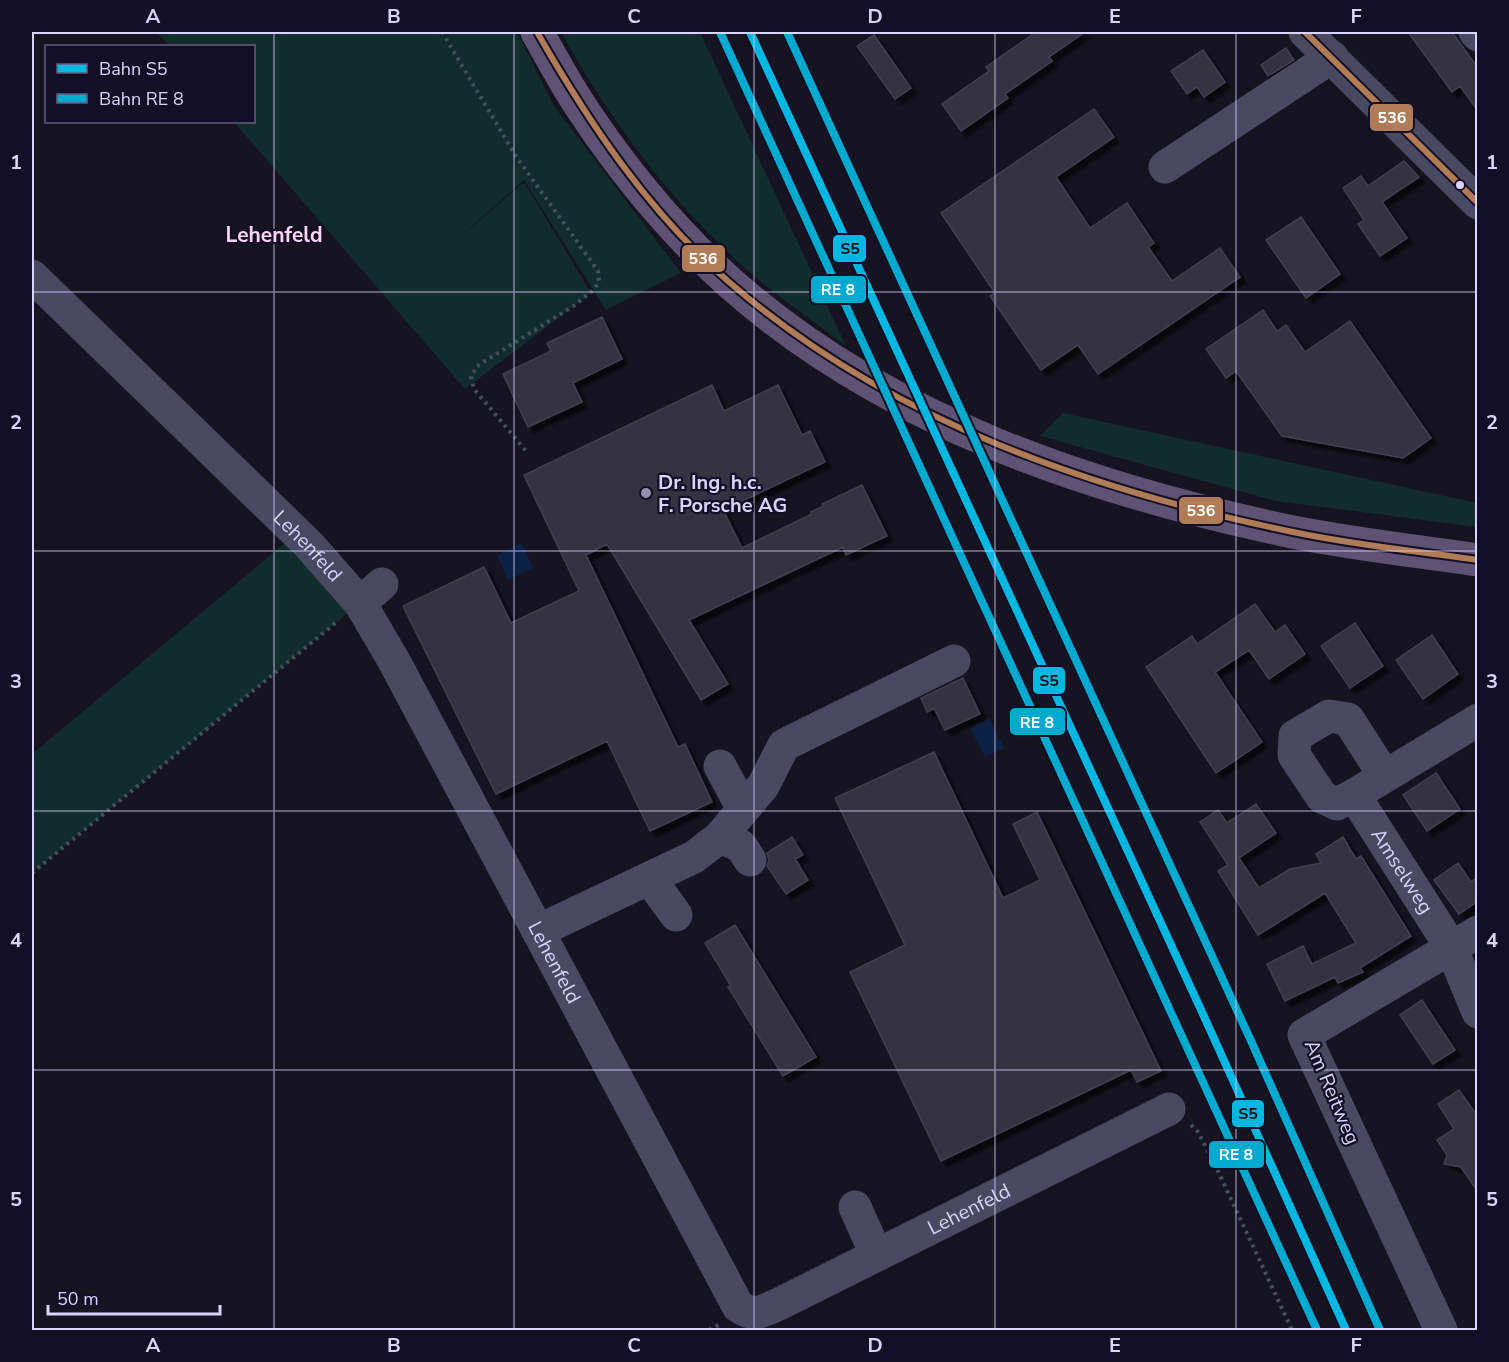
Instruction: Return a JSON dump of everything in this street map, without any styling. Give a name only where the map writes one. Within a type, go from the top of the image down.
[{"type":"main road","points":[[537,32],[581,107],[609,148],[667,218],[728,281],[777,322],[868,383],[971,434],[1020,454],[1115,486],[1217,515],[1296,532],[1478,560]]},
{"type":"street","points":[[1305,32],[1478,203]]},
{"type":"street","points":[[1166,167],[1332,57]]},
{"type":"street","name":"Lehenfeld","points":[[32,276],[309,544],[371,593],[394,661],[738,1306],[748,1312],[759,1313],[1169,1109]]},
{"type":"street","points":[[538,931],[694,857],[720,837],[763,786],[784,745],[954,660]]},
{"type":"street","points":[[1384,775],[1348,719],[1329,716],[1295,736],[1294,755],[1322,797],[1336,804],[1478,720]]},
{"type":"street","points":[[720,766],[743,809]]},
{"type":"street","name":"Amselweg","points":[[1354,795],[1464,940],[1478,1011]]},
{"type":"street","points":[[720,837],[741,846],[750,860]]},
{"type":"street","points":[[650,879],[676,915]]},
{"type":"street","name":"Am Reitweg","points":[[1441,1330],[1304,1035],[1464,940]]},
{"type":"street","points":[[855,1207],[876,1254]]},
{"type":"path","points":[[442,32],[515,154],[598,271],[599,282],[593,290],[575,305],[477,366],[471,377],[474,389],[526,451]]},
{"type":"path","points":[[32,873],[371,593]]},
{"type":"path","points":[[1169,1109],[1182,1116],[1198,1132],[1292,1330]]},
{"type":"green space","points":[[156,32],[517,32],[554,106],[681,273],[606,310],[524,180],[450,246],[524,182],[591,293],[465,389],[235,123],[255,123],[255,45],[168,45]]},
{"type":"green space","points":[[561,32],[700,32],[846,346],[757,278],[691,215],[643,158],[599,96]]},
{"type":"green space","points":[[1063,413],[1477,503],[1477,527],[1276,501],[1040,436]]},
{"type":"green space","points":[[297,533],[360,603],[32,873],[32,754]]},
{"type":"water","points":[[522,543],[533,568],[508,580],[497,555]]},
{"type":"water","points":[[989,718],[1004,748],[985,757],[970,728]]},
{"type":"building","points":[[1036,32],[1085,32],[1049,57],[1052,61],[1005,94],[1008,98],[961,131],[942,104],[989,71],[986,67]]},
{"type":"building","points":[[1408,32],[1452,32],[1478,68],[1478,111],[1460,86],[1452,92]]},
{"type":"building","points":[[874,35],[911,88],[895,99],[857,46]]},
{"type":"building","points":[[1286,48],[1294,60],[1268,76],[1261,65]]},
{"type":"building","points":[[1203,50],[1225,82],[1204,97],[1197,87],[1187,94],[1171,71]]},
{"type":"building","points":[[1094,109],[1114,137],[1056,177],[1090,228],[1127,203],[1154,243],[1148,247],[1172,281],[1220,248],[1240,277],[1098,374],[1078,345],[1041,370],[990,296],[995,293],[941,213]]},
{"type":"building","points":[[1404,161],[1419,177],[1382,202],[1407,238],[1380,256],[1358,224],[1364,220],[1343,188],[1361,176],[1368,186]]},
{"type":"building","points":[[1301,217],[1340,274],[1306,298],[1266,240]]},
{"type":"building","points":[[1263,310],[1277,331],[1286,325],[1305,352],[1350,321],[1431,438],[1403,458],[1282,436],[1236,371],[1226,378],[1206,349]]},
{"type":"building","points":[[602,317],[622,359],[573,383],[582,402],[528,427],[503,374],[551,351],[547,343]]},
{"type":"building","points":[[712,385],[724,411],[778,385],[802,435],[810,431],[825,462],[723,510],[742,548],[812,514],[811,512],[823,506],[822,504],[862,485],[887,536],[846,555],[843,547],[689,620],[728,684],[701,700],[607,544],[586,555],[678,747],[685,744],[712,802],[650,831],[607,741],[496,794],[403,606],[484,567],[511,623],[579,591],[524,475]]},
{"type":"building","points":[[1255,604],[1275,632],[1285,625],[1305,654],[1269,679],[1249,650],[1215,672],[1262,742],[1216,773],[1146,667],[1192,636],[1197,644]]},
{"type":"building","points":[[1355,623],[1383,666],[1350,688],[1321,646]]},
{"type":"building","points":[[1432,635],[1458,674],[1423,699],[1396,660]]},
{"type":"building","points":[[963,678],[980,714],[945,730],[934,708],[927,712],[921,698]]},
{"type":"building","points":[[934,752],[1003,898],[1040,880],[1013,824],[1037,812],[1161,1071],[1137,1082],[1131,1070],[941,1161],[850,972],[905,945],[835,798]]},
{"type":"building","points":[[1436,773],[1460,809],[1427,831],[1403,795]]},
{"type":"building","points":[[1256,804],[1276,833],[1239,858],[1259,888],[1290,869],[1321,863],[1316,854],[1343,837],[1356,859],[1361,856],[1411,936],[1360,968],[1363,972],[1338,983],[1335,977],[1285,1001],[1267,964],[1303,946],[1312,964],[1356,943],[1325,893],[1258,935],[1218,871],[1228,865],[1200,822],[1218,810],[1227,823]]},
{"type":"building","points":[[792,837],[803,855],[795,859],[808,880],[786,894],[767,866],[769,860],[767,853]]},
{"type":"building","points":[[1458,863],[1471,882],[1478,877],[1478,901],[1459,914],[1434,880]]},
{"type":"building","points":[[735,925],[816,1057],[783,1076],[728,987],[731,986],[705,943]]},
{"type":"building","points":[[1422,1000],[1455,1050],[1433,1064],[1400,1015]]},
{"type":"building","points":[[1459,1090],[1478,1117],[1478,1192],[1461,1167],[1444,1164],[1447,1155],[1437,1140],[1454,1129],[1438,1104]]},
{"type":"rail line","name":"S5","points":[[750,32],[1202,1012],[1346,1330]]},
{"type":"transit line","name":"536","points":[[537,32],[578,100],[622,165],[673,227],[729,282],[791,331],[856,373],[924,411],[994,443],[1067,471],[1142,495],[1217,515],[1316,537],[1478,560]]},
{"type":"transit line","points":[[720,32],[1317,1330]]},
{"type":"transit line","points":[[787,32],[1252,1043],[1380,1330]]},
{"type":"transit line","name":"536","points":[[1305,32],[1478,203]]},
{"type":"place","name":"Dr. Ing. h.c. F. Porsche AG","points":[[646,493]]},
{"type":"district","name":"Lehenfeld","points":[[274,235]]}]
